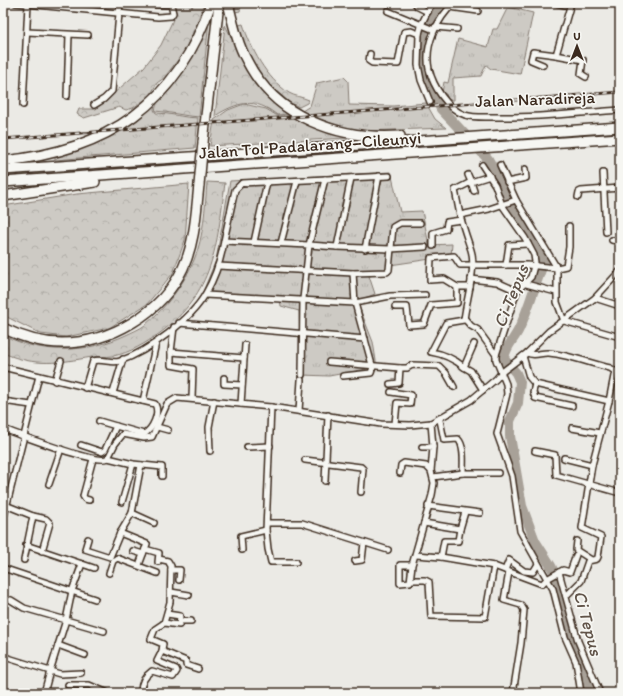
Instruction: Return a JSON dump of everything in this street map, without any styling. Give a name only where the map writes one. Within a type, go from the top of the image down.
[{"type":"highway","points":[[3,160],[55,152],[89,141],[114,128],[142,110],[171,82],[200,32],[211,3]]},
{"type":"highway","points":[[3,328],[23,337],[44,342],[83,342],[106,335],[144,315],[159,302],[182,270],[189,253],[195,228],[219,3]]},
{"type":"highway","points":[[228,3],[237,38],[252,70],[267,90],[291,111],[328,129],[349,133],[390,137],[453,136]]},
{"type":"highway","name":"Jalan Tol Padalarang–Cileunyi","points":[[3,170],[453,136],[562,132],[620,127]]},
{"type":"highway","name":"Jalan Tol Padalarang–Cileunyi","points":[[3,182],[620,138]]},
{"type":"highway","points":[[3,196],[87,183],[131,174]]},
{"type":"street","points":[[16,3],[118,16],[171,16],[173,7],[168,4],[119,3],[118,16],[112,91],[104,99],[94,105]]},
{"type":"street","points":[[415,3],[418,7],[428,12]]},
{"type":"street","points":[[430,102],[421,80],[418,65],[419,34],[432,3]]},
{"type":"street","points":[[556,3],[565,5],[571,3]]},
{"type":"street","points":[[556,55],[571,3]]},
{"type":"street","points":[[23,105],[28,4]]},
{"type":"street","points":[[452,5],[478,11]]},
{"type":"street","name":"Jalan Naradireja","points":[[452,5],[433,28],[427,56],[430,74],[439,93],[453,108],[465,115],[506,117],[620,110]]},
{"type":"street","points":[[388,11],[433,28],[457,30]]},
{"type":"street","points":[[370,54],[369,61],[372,63],[398,64],[404,32],[411,31],[419,34]]},
{"type":"street","points":[[27,32],[88,35]]},
{"type":"street","points":[[67,96],[69,34]]},
{"type":"street","points":[[543,65],[531,60],[534,51],[584,60],[581,74],[586,77]]},
{"type":"street","points":[[482,165],[490,176],[503,204],[534,254],[535,266],[531,277],[527,284],[517,291],[496,355],[496,360],[502,371],[507,394],[497,430],[498,438],[512,476],[520,531],[553,589],[563,630],[576,662],[581,693]]},
{"type":"street","points":[[500,165],[514,200],[557,268],[557,302],[564,321]]},
{"type":"street","points":[[507,182],[526,178],[525,169]]},
{"type":"street","points":[[603,173],[606,232]]},
{"type":"street","points":[[468,175],[474,191]]},
{"type":"street","points":[[365,249],[379,176]]},
{"type":"street","points":[[85,388],[93,361],[97,360],[112,362],[123,359],[156,343],[177,325],[205,295],[218,266],[235,190],[242,183],[389,176]]},
{"type":"street","points":[[483,390],[471,372],[453,358],[441,353],[431,352],[446,323],[462,321],[464,318],[470,287],[472,264],[471,250],[465,236],[455,190],[471,182],[490,176]]},
{"type":"street","points":[[337,247],[351,178]]},
{"type":"street","points":[[299,410],[303,299],[309,245],[326,179]]},
{"type":"street","points":[[281,243],[297,181]]},
{"type":"street","points":[[254,242],[267,182]]},
{"type":"street","points":[[578,197],[579,192],[620,188]]},
{"type":"street","points":[[434,246],[433,233],[446,229],[447,222],[514,200]]},
{"type":"street","points":[[218,266],[306,272],[388,272],[390,249],[395,225],[400,223],[420,223]]},
{"type":"street","points":[[470,287],[457,287],[444,280],[430,280],[432,258],[455,257],[459,265],[506,265],[557,268],[566,266],[569,247],[569,226]]},
{"type":"street","points":[[612,240],[620,242]]},
{"type":"street","points":[[224,241],[281,243],[365,249],[425,247]]},
{"type":"street","points":[[506,265],[508,246],[528,244]]},
{"type":"street","points":[[108,458],[115,444],[123,434],[144,438],[154,437],[167,404],[172,399],[180,397],[299,410],[381,424],[431,423],[440,420],[472,400],[496,379],[502,371],[525,355],[548,331],[595,298],[620,271]]},
{"type":"street","points":[[342,376],[371,373],[373,366],[355,303],[353,273]]},
{"type":"street","points":[[471,279],[497,282],[517,291]]},
{"type":"street","points":[[527,284],[539,289],[556,292]]},
{"type":"street","points":[[395,307],[407,307],[409,325],[424,324],[431,304],[458,302],[457,287]]},
{"type":"street","points":[[205,295],[303,299],[355,303],[390,296],[425,295]]},
{"type":"street","points":[[595,298],[620,306]]},
{"type":"street","points":[[464,318],[471,326],[478,330],[496,355]]},
{"type":"street","points":[[564,321],[620,337]]},
{"type":"street","points":[[177,325],[302,332],[365,338]]},
{"type":"street","points":[[177,325],[171,352],[171,365],[193,369],[192,398]]},
{"type":"street","points":[[143,401],[156,343]]},
{"type":"street","points":[[464,367],[474,344]]},
{"type":"street","points":[[241,404],[245,345]]},
{"type":"street","points":[[171,352],[244,358]]},
{"type":"street","points":[[525,355],[534,355],[542,352],[554,353],[613,369],[616,374],[592,465],[582,529],[601,538],[598,558],[590,559],[576,550],[577,540]]},
{"type":"street","points":[[525,355],[529,377],[535,384],[609,401]]},
{"type":"street","points":[[112,392],[123,359]]},
{"type":"street","points":[[55,381],[61,361]]},
{"type":"street","points":[[329,362],[400,368],[407,368],[412,365],[439,366],[446,373],[454,386]]},
{"type":"street","points":[[3,367],[85,388],[112,392],[155,404],[156,406],[157,413],[149,431],[140,434],[98,421]]},
{"type":"street","points":[[390,384],[399,383],[400,368]]},
{"type":"street","points":[[3,520],[5,504],[39,376]]},
{"type":"street","points":[[224,378],[224,384],[242,385]]},
{"type":"street","points":[[535,384],[533,392],[535,398],[572,406]]},
{"type":"street","points":[[391,392],[412,395],[410,404],[397,403],[394,424]]},
{"type":"street","points":[[3,401],[31,405]]},
{"type":"street","points":[[210,450],[209,427],[214,401]]},
{"type":"street","points":[[271,407],[266,530],[267,545],[271,562],[296,562]]},
{"type":"street","points":[[324,481],[328,414]]},
{"type":"street","points":[[440,420],[444,440],[458,439],[460,441],[463,452],[463,473]]},
{"type":"street","points":[[407,582],[409,564],[416,555],[432,495],[433,478],[431,471],[431,423]]},
{"type":"street","points":[[81,445],[102,452],[105,450],[116,426]]},
{"type":"street","points":[[157,427],[168,430]]},
{"type":"street","points":[[572,428],[600,433]]},
{"type":"street","points":[[3,429],[93,459],[105,460],[108,458],[133,464],[162,467],[162,476]]},
{"type":"street","points":[[247,447],[270,446]]},
{"type":"street","points":[[422,447],[432,447]]},
{"type":"street","points":[[49,484],[61,449]]},
{"type":"street","points":[[535,451],[555,455],[556,475],[620,493]]},
{"type":"street","points":[[564,458],[592,465]]},
{"type":"street","points":[[89,500],[83,496],[93,459]]},
{"type":"street","points":[[305,460],[362,468],[361,492]]},
{"type":"street","points":[[122,502],[133,464]]},
{"type":"street","points":[[400,474],[402,464],[424,465],[431,471]]},
{"type":"street","points":[[88,539],[85,549],[110,557],[120,533],[132,513],[141,465]]},
{"type":"street","points":[[433,478],[463,473],[498,473]]},
{"type":"street","points":[[5,504],[33,516],[46,519],[50,522],[42,551]]},
{"type":"street","points":[[428,506],[480,513]]},
{"type":"street","points":[[441,557],[444,541],[458,542],[465,512]]},
{"type":"street","points":[[132,513],[154,523]]},
{"type":"street","points":[[24,560],[33,516]]},
{"type":"street","points":[[267,523],[302,524],[388,550]]},
{"type":"street","points":[[424,524],[460,529]]},
{"type":"street","points":[[242,550],[241,536],[266,530]]},
{"type":"street","points":[[120,533],[146,544],[139,566]]},
{"type":"street","points":[[355,561],[362,560],[364,543]]},
{"type":"street","points":[[26,545],[94,568]]},
{"type":"street","points":[[132,551],[159,553],[159,560],[169,561],[171,570],[171,592],[167,614],[164,623],[155,629],[151,637],[152,640],[163,644],[162,651],[157,661],[176,669],[177,671],[173,677],[152,671],[146,676],[141,689],[145,693]]},
{"type":"street","points":[[416,555],[441,557],[494,566],[542,584],[548,578],[564,570],[570,572],[576,555]]},
{"type":"street","points":[[109,573],[113,561],[117,558],[157,573]]},
{"type":"street","points":[[566,596],[582,581],[587,563],[590,559]]},
{"type":"street","points":[[513,693],[521,643],[524,610],[521,605],[504,600],[508,560],[529,573],[533,572],[538,564]]},
{"type":"street","points":[[44,693],[66,620],[72,591],[82,564]]},
{"type":"street","points":[[409,564],[400,566],[399,582],[425,580],[429,582],[431,616],[485,618],[494,566]]},
{"type":"street","points":[[3,568],[95,599]]},
{"type":"street","points":[[171,570],[180,570],[179,580]]},
{"type":"street","points":[[558,573],[578,641],[600,693]]},
{"type":"street","points":[[171,592],[189,595]]},
{"type":"street","points":[[11,600],[24,608],[104,631]]},
{"type":"street","points":[[164,623],[179,625],[180,616],[167,614]]},
{"type":"street","points":[[180,621],[191,621]]},
{"type":"street","points":[[58,645],[85,655]]},
{"type":"street","points":[[162,651],[186,661],[186,665],[198,669]]},
{"type":"street","points":[[8,658],[60,674],[81,673]]},
{"type":"street","points":[[68,685],[89,685],[108,693]]},
{"type":"green space","points":[[177,3],[191,3],[192,8],[194,3],[204,3],[196,26],[184,52],[164,78],[157,83],[150,96],[133,108],[126,110],[119,107],[84,118],[77,114],[79,109],[96,109],[144,67],[161,45],[172,22]]},
{"type":"green space","points":[[231,3],[242,3],[240,11],[235,12],[231,7]]},
{"type":"green space","points":[[508,7],[533,13],[520,74],[491,69],[486,65],[481,76],[453,78],[453,100],[448,100],[446,94],[442,93],[444,82],[448,83],[458,39],[488,47],[493,29],[497,29]]},
{"type":"green space","points":[[209,21],[199,117],[155,111],[157,102],[170,90],[190,61]]},
{"type":"green space","points":[[243,24],[250,43],[266,71],[289,93],[309,100],[307,103],[299,107],[289,102],[256,73],[237,29],[239,25]]},
{"type":"green space","points":[[225,25],[252,72],[269,94],[288,114],[277,115],[269,109],[261,106],[246,104],[231,107],[215,116]]},
{"type":"green space","points":[[344,77],[348,81],[349,105],[393,106],[426,103],[435,119],[446,128],[365,131],[340,127],[302,111],[310,106],[317,83]]},
{"type":"green space","points":[[155,102],[154,110],[156,113],[198,118],[195,148],[55,160],[55,157],[84,147],[108,136],[120,129]]},
{"type":"green space","points":[[244,104],[266,109],[276,115],[290,115],[314,127],[347,138],[210,146],[214,120],[228,110]]},
{"type":"green space","points":[[391,172],[400,212],[422,211],[429,245],[452,244],[451,256],[390,265],[391,273],[369,276],[375,294],[357,301],[373,342],[377,367],[329,376],[301,375],[299,311],[281,306],[280,299],[202,294],[216,260],[230,181]]},
{"type":"green space","points":[[207,182],[225,183],[219,227],[210,266],[192,301],[178,317],[160,333],[126,353],[113,356],[57,362],[37,362],[3,353],[3,335],[33,346],[49,349],[81,348],[111,341],[145,325],[173,296],[190,270],[202,232]]},
{"type":"green space","points":[[189,184],[185,240],[173,273],[147,304],[109,328],[66,337],[41,334],[3,315],[3,206],[77,194]]},
{"type":"waterway","name":"Ci Tepus","points":[[440,3],[423,33],[424,73],[441,109],[488,159],[544,262],[523,321],[508,347],[504,359],[516,373],[520,382],[518,403],[510,421],[510,436],[522,506],[535,541],[551,566],[563,591],[566,614],[590,693]]},
{"type":"railway","points":[[3,139],[620,92]]}]
